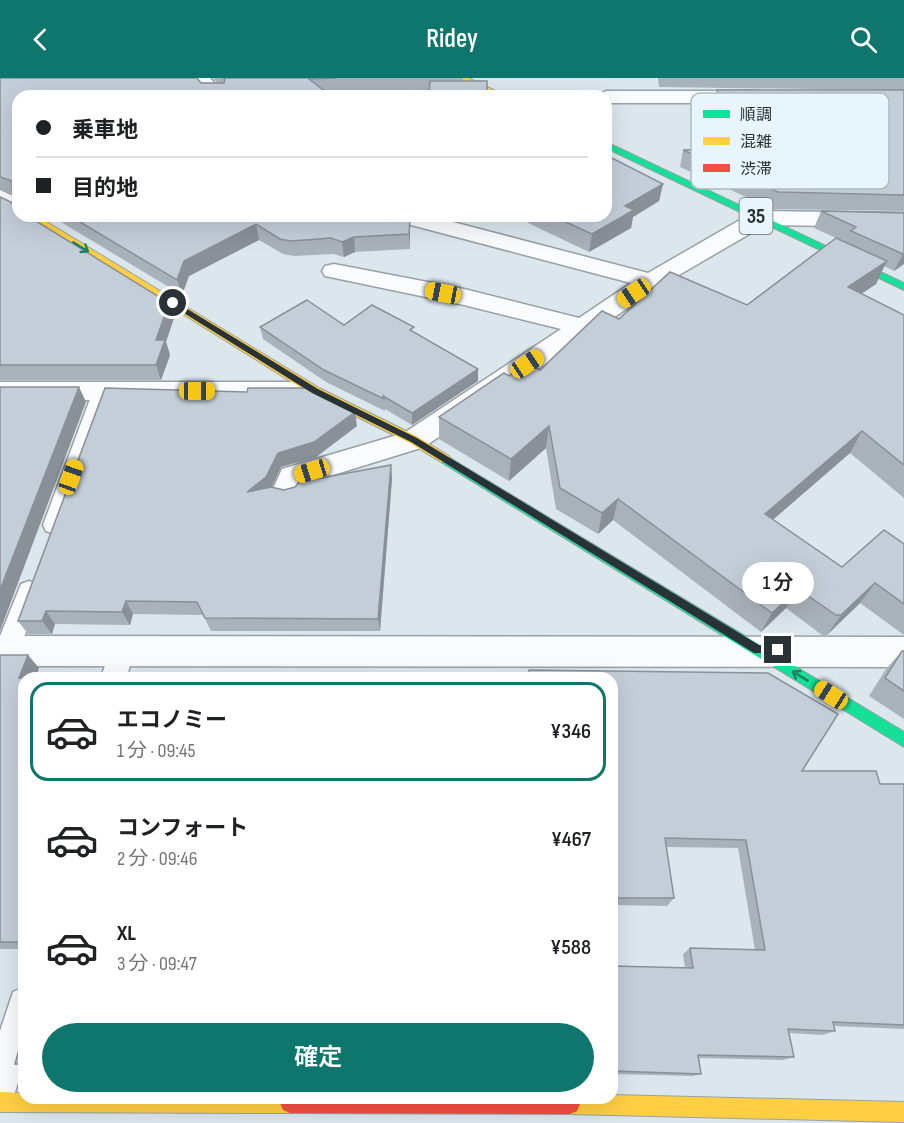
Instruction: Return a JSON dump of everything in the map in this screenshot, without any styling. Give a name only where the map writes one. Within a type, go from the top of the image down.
[{"type":"street","points":[[200,78],[211,90]]},
{"type":"street","points":[[462,78],[488,90]]},
{"type":"street","points":[[612,97],[691,97]]},
{"type":"street","name":"35","points":[[612,148],[691,185]]},
{"type":"street","name":"35","points":[[699,189],[904,287]]},
{"type":"street","points":[[287,491],[292,477],[414,440],[651,281],[760,218],[904,220]]},
{"type":"street","points":[[41,222],[315,391],[414,440],[904,740]]},
{"type":"street","points":[[427,222],[651,281]]},
{"type":"street","points":[[334,271],[464,297],[584,327]]},
{"type":"street","points":[[0,391],[315,391]]},
{"type":"street","points":[[4,651],[117,664],[505,664],[757,650],[904,652]]},
{"type":"street","points":[[0,1102],[18,1102]]},
{"type":"street","points":[[170,1104],[904,1112]]},
{"type":"lane","points":[[47,542],[103,391]]},
{"type":"lane","points":[[4,651],[35,575]]},
{"type":"lane","points":[[0,1090],[18,1025]]},
{"type":"building","points":[[0,78],[197,78],[201,83],[224,83],[223,78],[336,78],[309,79],[323,90],[12,90],[12,181],[0,177]]},
{"type":"building","points":[[430,81],[487,81],[487,90],[429,90]]},
{"type":"building","points":[[717,90],[904,90],[904,195],[778,192],[771,189],[889,189],[889,93],[718,93]]},
{"type":"building","points":[[612,158],[663,184],[625,206],[634,210],[592,234],[566,222],[612,222]]},
{"type":"building","points":[[0,197],[12,204],[12,222],[38,222],[169,303],[156,340],[165,340],[156,365],[0,365]]},
{"type":"building","points":[[821,211],[904,213],[904,254],[851,231],[856,227]]},
{"type":"building","points":[[80,222],[410,222],[409,234],[354,237],[342,242],[331,238],[291,241],[280,239],[256,224],[184,261],[177,280]]},
{"type":"building","points":[[836,238],[887,261],[848,287],[904,315],[904,465],[862,431],[765,514],[842,567],[884,530],[904,544],[904,604],[875,583],[841,615],[836,615],[798,589],[772,613],[618,499],[602,513],[560,488],[549,426],[511,459],[439,417],[504,373],[509,376],[525,362],[540,370],[602,311],[619,319],[670,272],[747,305]]},
{"type":"building","points":[[307,300],[344,325],[372,305],[414,327],[410,330],[478,369],[412,413],[383,396],[384,399],[324,370],[260,327]]},
{"type":"building","points":[[0,387],[79,387],[0,590]]},
{"type":"building","points":[[105,388],[247,392],[248,388],[307,388],[355,412],[314,442],[278,453],[266,477],[247,492],[271,487],[284,490],[295,487],[299,482],[391,465],[378,619],[205,618],[197,602],[126,601],[122,612],[46,611],[42,621],[18,621]]},
{"type":"building","points":[[904,651],[904,691],[885,678]]},
{"type":"building","points":[[0,655],[28,655],[21,672],[18,672],[18,942],[0,942]]},
{"type":"building","points":[[529,670],[768,673],[838,714],[802,771],[876,771],[880,784],[904,784],[904,1025],[833,1022],[835,1031],[788,1029],[794,1057],[698,1055],[701,1074],[618,1071],[618,966],[693,968],[690,948],[765,950],[746,840],[665,838],[674,898],[618,898],[618,672],[529,672]]},
{"type":"traffic: fast","points":[[612,148],[691,186]]},
{"type":"traffic: fast","points":[[698,189],[904,287]]},
{"type":"traffic: fast","points":[[445,459],[904,740]]},
{"type":"traffic: slow","points":[[462,78],[489,90]]},
{"type":"traffic: slow","points":[[41,222],[315,391],[414,440],[445,459]]},
{"type":"traffic: slow","points":[[0,1102],[18,1102]]},
{"type":"traffic: slow","points":[[570,1104],[904,1112]]},
{"type":"route","points":[[173,303],[315,391],[414,440],[757,650],[778,650]]}]
